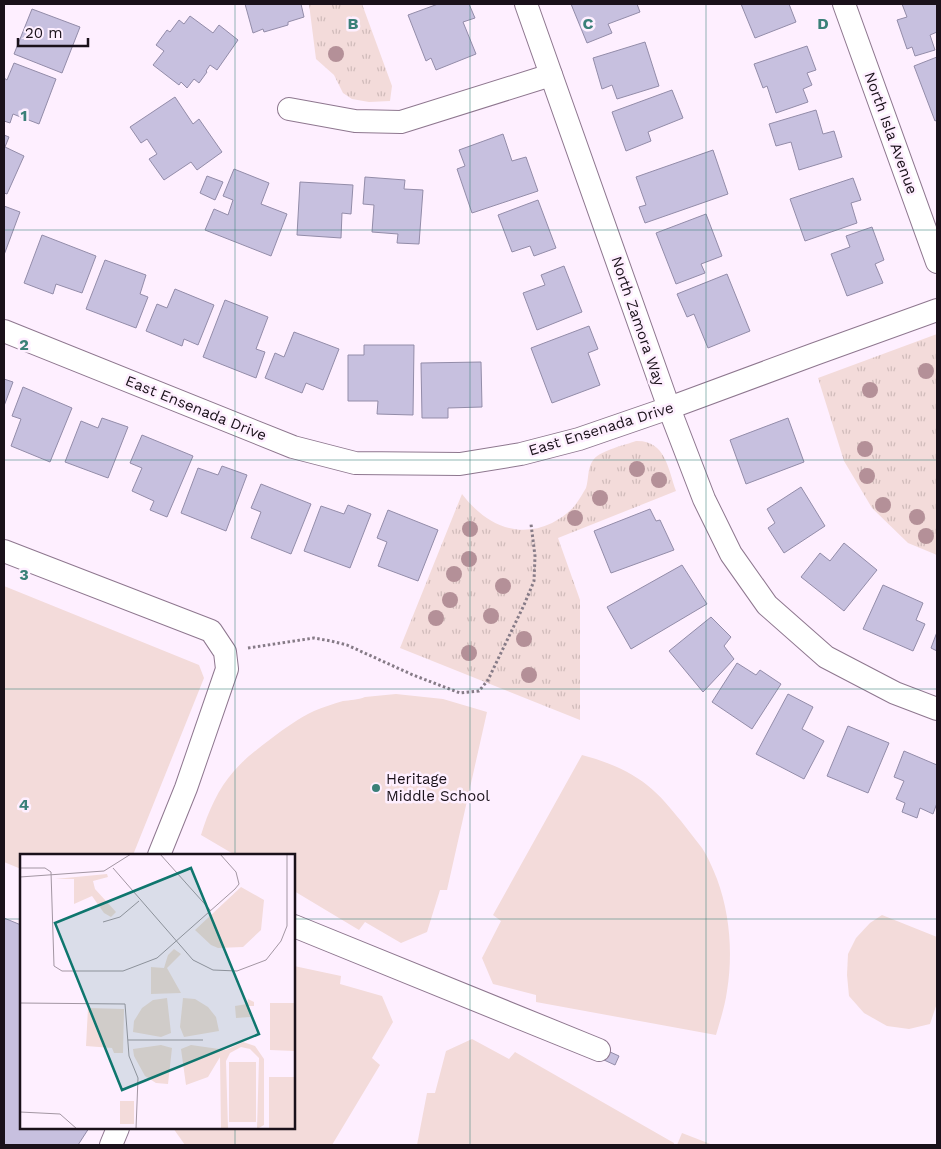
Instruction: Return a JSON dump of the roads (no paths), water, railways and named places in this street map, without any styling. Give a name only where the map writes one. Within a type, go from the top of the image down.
[{"type":"street","name":"North Zamora Way","points":[[526,4],[669,408],[704,499],[731,554],[767,605],[826,657],[895,693],[937,710]]},
{"type":"street","name":"North Isla Avenue","points":[[844,4],[937,262]]},
{"type":"street","points":[[289,108],[354,121],[401,122],[551,75]]},
{"type":"street","name":"East Ensenada Drive","points":[[4,331],[293,447],[355,463],[460,464],[521,454],[580,439],[937,310]]},
{"type":"street","points":[[4,551],[211,631],[225,652],[227,668],[186,788],[160,854]]},
{"type":"street","points":[[295,926],[599,1050]]},
{"type":"street","points":[[111,1145],[118,1129]]},
{"type":"place","name":"Heritage Middle School","points":[[376,788]]}]
